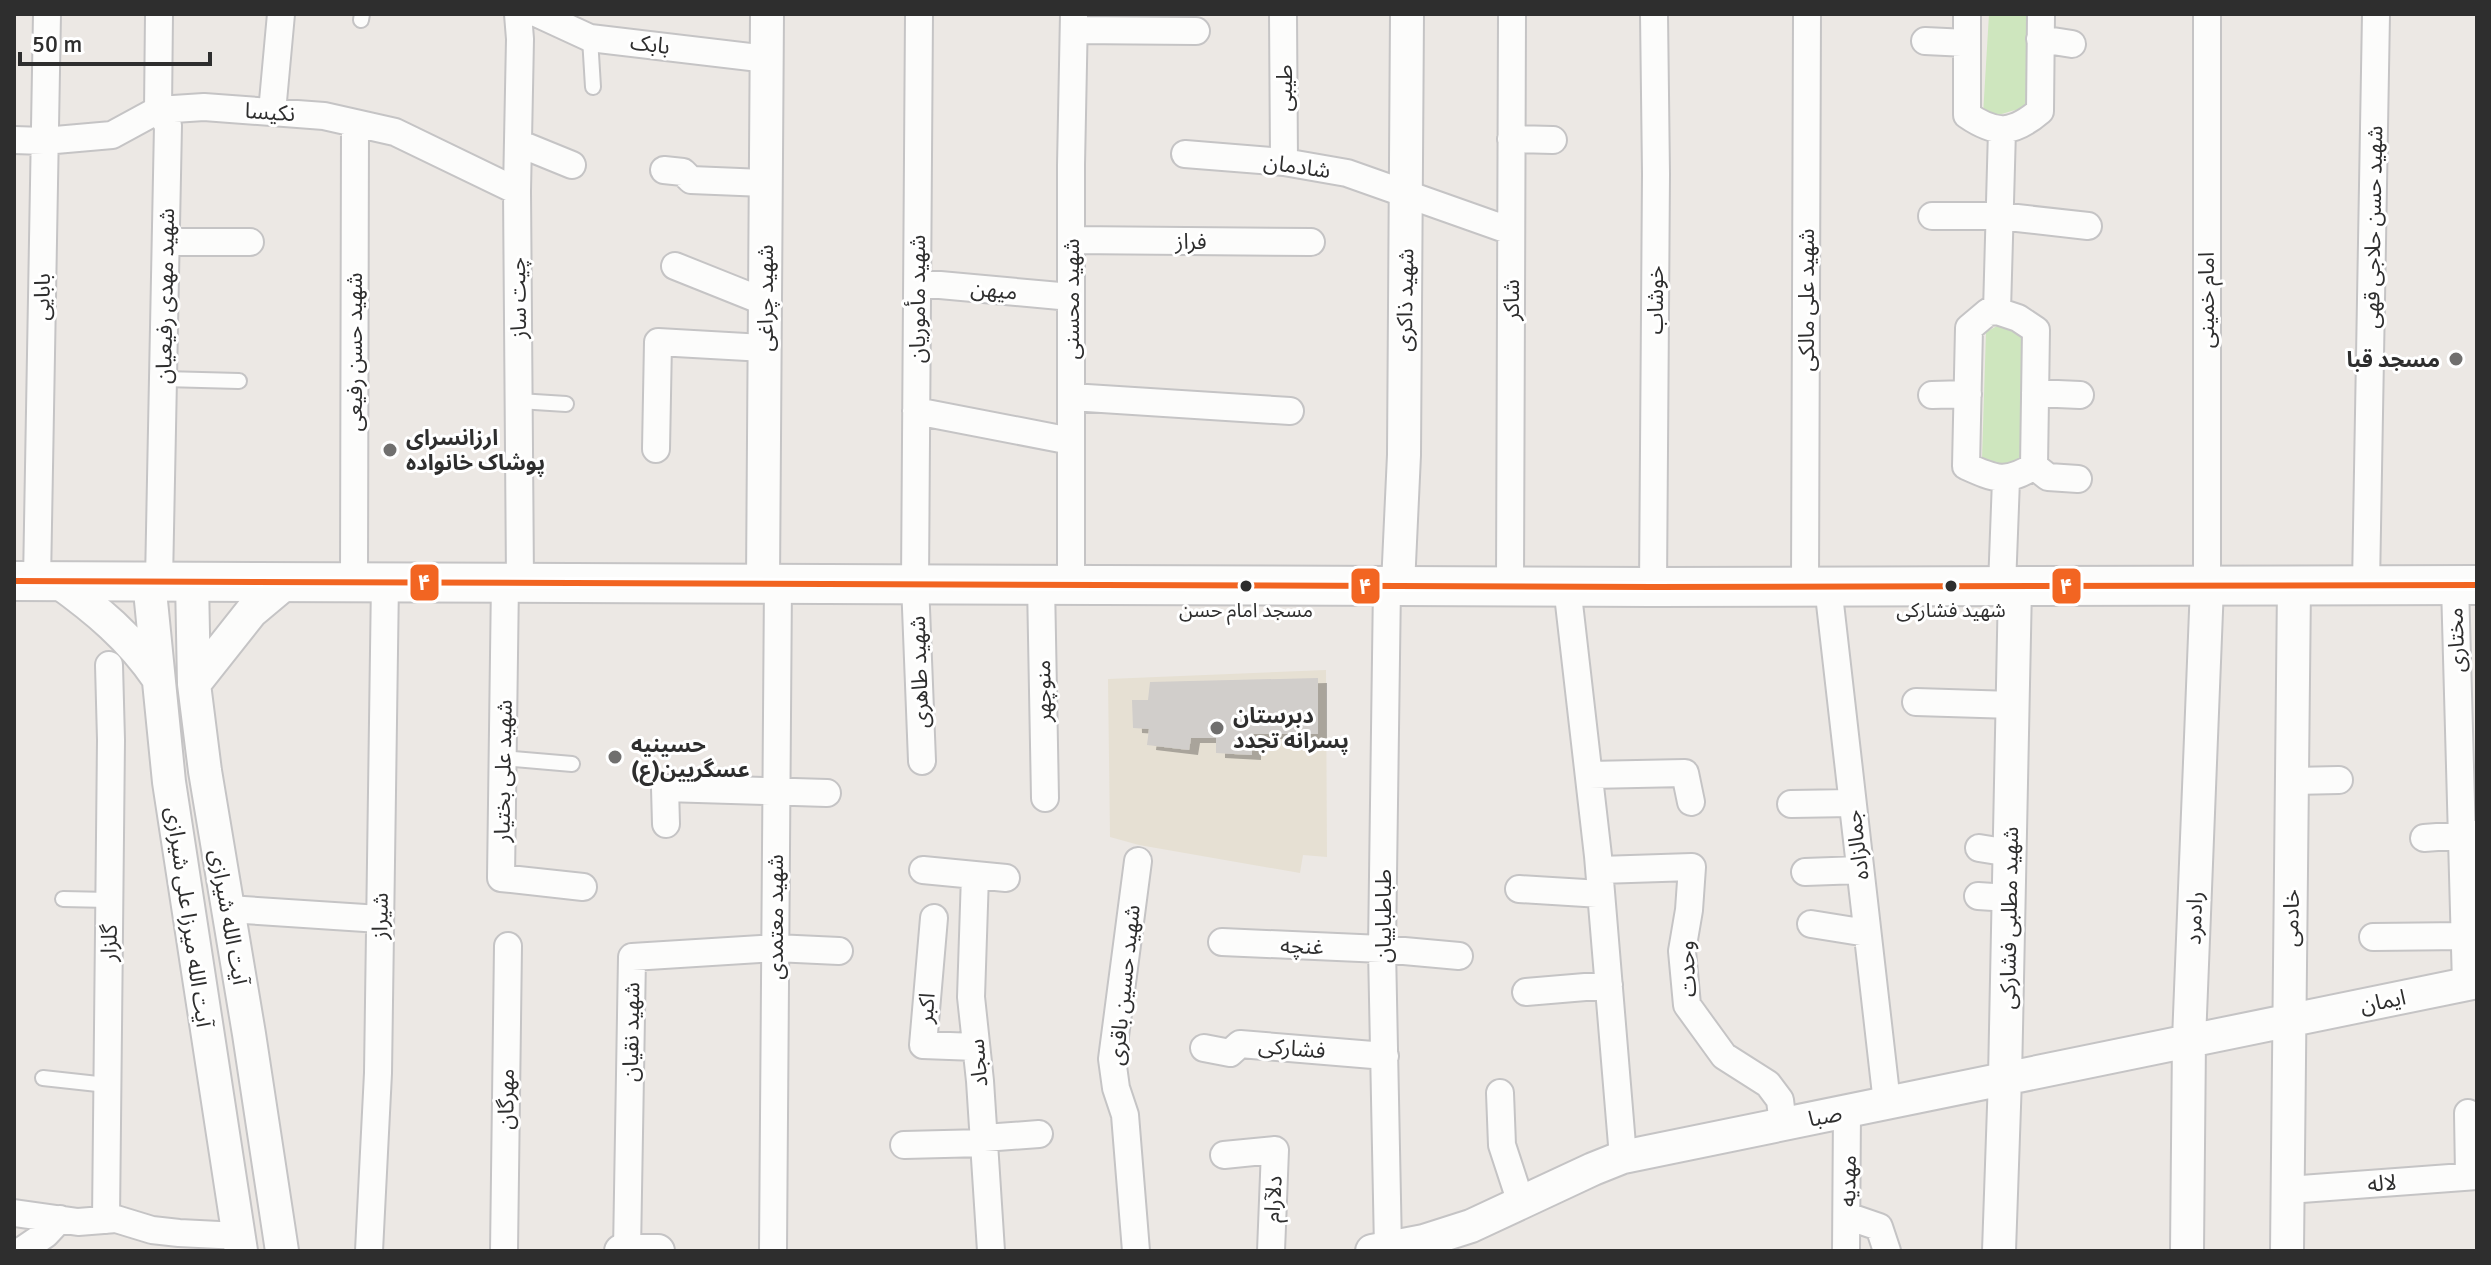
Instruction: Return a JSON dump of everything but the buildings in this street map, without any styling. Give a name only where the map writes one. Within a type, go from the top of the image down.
[{"type":"main road","points":[[36,581],[1653,587],[2466,585]]},
{"type":"street","name":"بابایی","points":[[36,581],[47,14]]},
{"type":"street","name":"شهید مهدی رفیعیان","points":[[159,14],[158,110],[168,125],[164,379],[167,581]]},
{"type":"street","points":[[272,112],[281,14]]},
{"type":"street","name":"چیت ساز","points":[[513,581],[519,401],[518,14]]},
{"type":"street","name":"بابک","points":[[538,14],[590,38],[767,59]]},
{"type":"street","name":"شهید چراغی","points":[[767,14],[765,348],[770,582]]},
{"type":"street","name":"شهید مأموریان","points":[[915,583],[919,14]]},
{"type":"street","name":"طیبی","points":[[1283,14],[1284,162]]},
{"type":"street","name":"شهید ذاکری","points":[[1393,585],[1404,455],[1407,14]]},
{"type":"street","name":"شاکر","points":[[1510,586],[1512,14]]},
{"type":"street","name":"خوشاب","points":[[1653,587],[1654,14]]},
{"type":"street","name":"شهید علی مالکی","points":[[1807,14],[1817,586]]},
{"type":"street","points":[[1967,14],[1967,115],[1980,124],[2002,130],[2027,122],[2040,111],[2040,27],[2072,44]]},
{"type":"street","name":"امام خمینی","points":[[2207,14],[2207,586]]},
{"type":"street","name":"شهید حسن حلاجی قهی","points":[[2366,585],[2376,14]]},
{"type":"street","points":[[1074,22],[1196,31]]},
{"type":"street","name":"شهید محسنی","points":[[1056,584],[1071,441],[1074,22]]},
{"type":"street","points":[[1925,41],[1967,43]]},
{"type":"street","name":"نکیسا","points":[[14,140],[44,141],[112,135],[158,110],[204,107],[324,116],[395,132],[517,191]]},
{"type":"street","name":"شهید حسن رفیعی","points":[[355,123],[369,581]]},
{"type":"street","points":[[1997,311],[2002,130]]},
{"type":"street","points":[[1511,139],[1553,140]]},
{"type":"street","points":[[518,143],[572,165]]},
{"type":"street","name":"شادمان","points":[[1185,154],[1284,162],[1347,173],[1511,231]]},
{"type":"street","points":[[664,170],[683,172],[691,180],[766,183]]},
{"type":"street","points":[[1932,216],[1999,216],[2088,226]]},
{"type":"street","name":"فراز","points":[[1071,240],[1311,242]]},
{"type":"street","points":[[166,242],[250,242]]},
{"type":"street","points":[[675,266],[765,302]]},
{"type":"street","name":"میهن","points":[[918,283],[1071,297]]},
{"type":"street","points":[[1997,311],[2018,318],[2036,330],[2034,466],[2006,480],[1966,466],[1969,328],[1988,312],[1997,311]]},
{"type":"street","points":[[656,449],[658,342],[765,348]]},
{"type":"street","points":[[2035,393],[2080,395]]},
{"type":"street","points":[[1932,395],[1968,394]]},
{"type":"street","points":[[1071,397],[1290,411]]},
{"type":"street","points":[[916,411],[1071,441]]},
{"type":"street","points":[[2034,466],[2048,477],[2078,479]]},
{"type":"street","points":[[2006,480],[2009,586]]},
{"type":"street","points":[[36,581],[94,607],[140,652],[159,679]]},
{"type":"street","name":"آیت الله میرزا علی شیرازی","points":[[167,581],[159,679],[165,737],[208,1048],[240,1244]]},
{"type":"street","name":"آیت الله شیرازی","points":[[167,581],[194,684],[282,1251]]},
{"type":"street","points":[[194,684],[251,612],[288,581]]},
{"type":"street","name":"شیراز","points":[[369,581],[380,919],[378,1073],[369,1251]]},
{"type":"street","name":"شهید علی بختیار","points":[[513,581],[503,758],[501,878],[583,887]]},
{"type":"street","name":"شهید معتمدی","points":[[770,582],[776,790],[773,1251]]},
{"type":"street","name":"شهید طاهری","points":[[915,583],[922,761]]},
{"type":"street","name":"منوچهر","points":[[1045,798],[1056,584]]},
{"type":"street","name":"طباطباییان","points":[[1380,1249],[1385,1056],[1382,949],[1393,585]]},
{"type":"street","name":"خادمی","points":[[2287,1251],[2294,585]]},
{"type":"street","name":"مختاری","points":[[2466,585],[2469,835],[2464,936],[2472,983]]},
{"type":"street","points":[[1567,586],[1600,882],[1623,1157]]},
{"type":"street","name":"جمالزاده","points":[[1817,586],[1852,803],[1887,1103]]},
{"type":"street","name":"شهید مطلبی فشارکی","points":[[1999,1251],[2005,1078],[1993,897],[1995,850],[2013,705],[2009,586]]},
{"type":"street","name":"رادمرد","points":[[2187,1251],[2189,1040],[2207,586]]},
{"type":"street","name":"گلزار","points":[[106,1220],[111,740],[109,665]]},
{"type":"street","points":[[1916,702],[2013,705]]},
{"type":"street","points":[[165,737],[200,735]]},
{"type":"street","points":[[1589,775],[1685,773],[1691,802]]},
{"type":"street","points":[[2293,781],[2339,780]]},
{"type":"street","points":[[666,824],[665,788],[827,793]]},
{"type":"street","points":[[1791,804],[1852,803]]},
{"type":"street","points":[[2424,838],[2469,835]]},
{"type":"street","name":"شهید حسین باقری","points":[[1136,1251],[1125,1115],[1116,1088],[1112,1059],[1138,861]]},
{"type":"street","name":"وحدت","points":[[1600,882],[1692,867],[1682,951],[1687,1005],[1724,1056],[1768,1084],[1780,1100],[1783,1125]]},
{"type":"street","points":[[923,870],[1006,878]]},
{"type":"street","points":[[1805,872],[1860,870]]},
{"type":"street","name":"سجاد","points":[[975,875],[971,997],[991,1251]]},
{"type":"street","points":[[1519,889],[1600,882]]},
{"type":"street","points":[[228,909],[380,919]]},
{"type":"street","name":"اکبر","points":[[934,918],[923,1045],[976,1047]]},
{"type":"street","points":[[1811,924],[1867,933]]},
{"type":"street","points":[[2373,937],[2464,936]]},
{"type":"street","name":"غنچه","points":[[1222,942],[1382,949],[1459,956]]},
{"type":"street","name":"مهرگان","points":[[504,1251],[508,946]]},
{"type":"street","points":[[775,948],[839,951]]},
{"type":"street","name":"شهید نقیان","points":[[627,1251],[632,957],[775,948]]},
{"type":"street","name":"ایمان","points":[[2290,1020],[2472,983]]},
{"type":"street","points":[[1526,992],[1609,985]]},
{"type":"street","name":"صبا","points":[[1380,1249],[1424,1241],[1471,1226],[1623,1157],[2290,1020]]},
{"type":"street","name":"فشارکی","points":[[1204,1048],[1230,1053],[1240,1044],[1385,1056]]},
{"type":"street","points":[[1500,1093],[1502,1145],[1521,1203]]},
{"type":"street","name":"مهدیه","points":[[1846,1251],[1847,1111]]},
{"type":"street","points":[[2468,1113],[2473,1176]]},
{"type":"street","points":[[904,1145],[1039,1134]]},
{"type":"street","name":"دلآرام","points":[[1224,1155],[1275,1150],[1271,1251]]},
{"type":"street","name":"لاله","points":[[2288,1190],[2473,1176]]},
{"type":"street","points":[[14,1213],[78,1222],[116,1219],[152,1230],[240,1244]]},
{"type":"street","points":[[1847,1216],[1879,1227],[1887,1251]]},
{"type":"street","points":[[21,1251],[46,1234],[60,1219]]},
{"type":"street","points":[[621,1251],[658,1251]]},
{"type":"lane","points":[[590,38],[593,87]]},
{"type":"lane","points":[[164,379],[239,381]]},
{"type":"lane","points":[[519,401],[566,404]]},
{"type":"lane","points":[[503,758],[572,764]]},
{"type":"lane","points":[[63,899],[109,900]]},
{"type":"lane","points":[[43,1078],[107,1085]]},
{"type":"shaded area","name":"دبرستان پسرانه تجدد","points":[[1326,670],[1327,857],[1303,855],[1300,873],[1139,845],[1110,837],[1108,679]]},
{"type":"green space","points":[[1989,14],[2028,14],[2026,108],[1983,115]]},
{"type":"green space","points":[[1999,325],[2026,334],[2025,457],[2009,464],[1982,459],[1986,332]]},
{"type":"transit line","name":"۴","points":[[14,581],[1653,587],[2477,585]]},
{"type":"place","name":"مسجد قبا","points":[[2456,359]]},
{"type":"place","name":"ارزانسرای پوشاک خانواده","points":[[390,450]]},
{"type":"place","name":"مسجد امام حسن","points":[[1246,586]]},
{"type":"place","name":"شهید فشارکی","points":[[1951,586]]},
{"type":"place","name":"دبرستان پسرانه تجدد","points":[[1217,728]]},
{"type":"place","name":"حسینیه عسگریین(ع)","points":[[615,757]]}]
